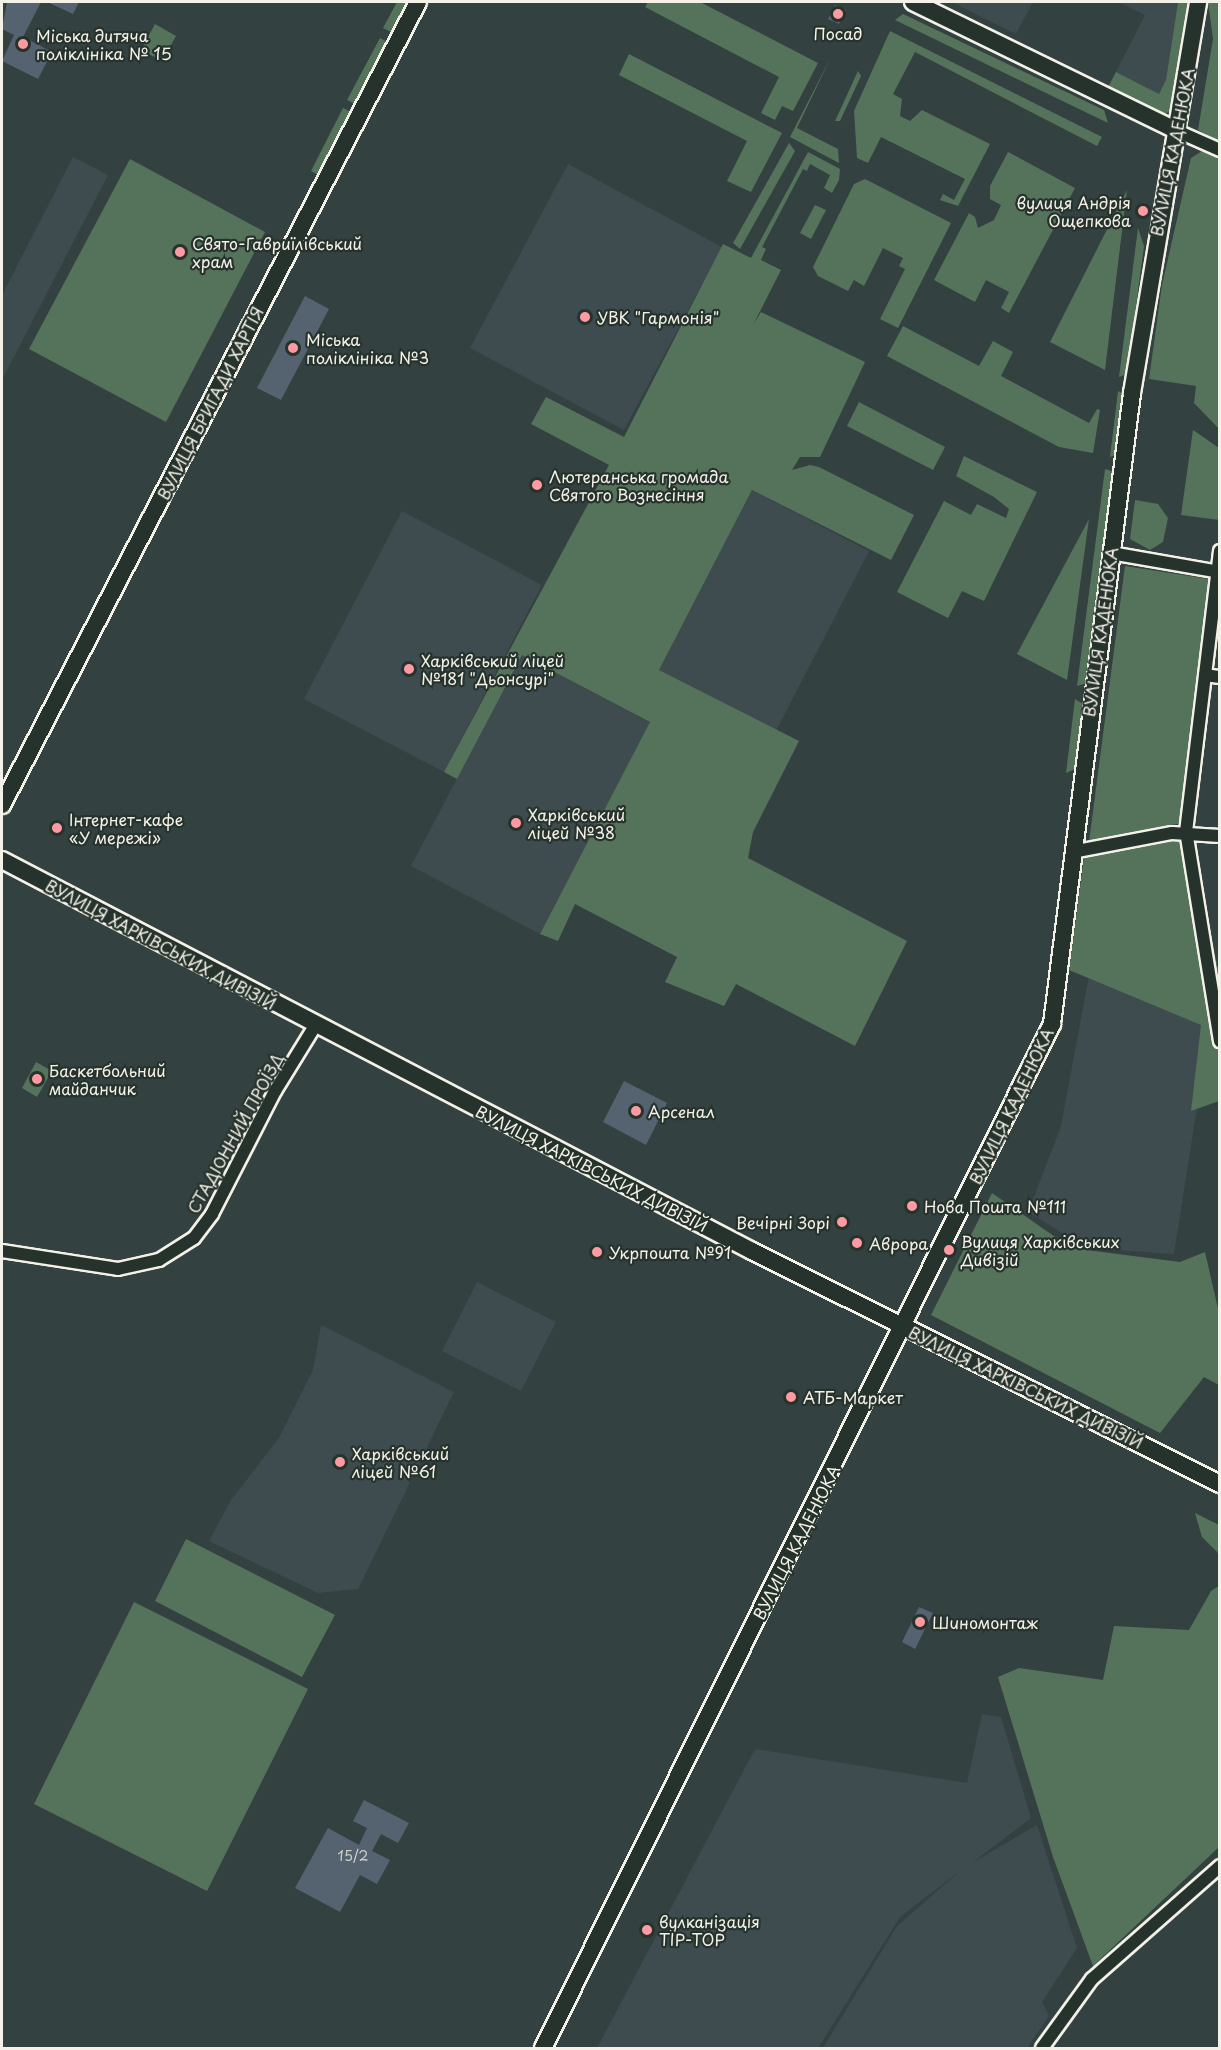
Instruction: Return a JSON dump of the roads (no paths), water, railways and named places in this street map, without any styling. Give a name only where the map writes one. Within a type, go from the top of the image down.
[{"type":"street","name":"ВУЛИЦЯ БРИГАДИ ХАРТІЯ","points":[[2,805],[418,2]]},
{"type":"street","points":[[913,2],[1220,150]]},
{"type":"street","name":"ВУЛИЦЯ КАДЕНЮКА","points":[[543,2049],[1052,1024],[1111,552],[1149,279],[1198,2]]},
{"type":"street","points":[[1220,551],[1186,831],[1220,1041]]},
{"type":"street","points":[[1111,552],[1218,572]]},
{"type":"street","points":[[1205,675],[1220,677]]},
{"type":"street","points":[[1072,852],[1186,831],[1220,836]]},
{"type":"street","name":"ВУЛИЦЯ ХАРКІВСЬКИХ ДИВІЗІЙ","points":[[2,860],[315,1026],[903,1327],[1220,1484]]},
{"type":"street","name":"СТАДІОННИЙ ПРОЇЗД","points":[[2,1251],[118,1269],[159,1260],[194,1238],[212,1214],[275,1091],[315,1026]]},
{"type":"street","points":[[1042,2049],[1092,1979],[1220,1866]]},
{"type":"place","name":"Посад","points":[[838,14]]},
{"type":"place","name":"Міська дитяча поліклініка № 15","points":[[23,44]]},
{"type":"place","name":"вулиця Андрія Ощепкова","points":[[1143,211]]},
{"type":"place","name":"Свято-Гавриїлівський храм","points":[[180,252]]},
{"type":"place","name":"УВК \"Гармонія\"","points":[[585,317]]},
{"type":"place","name":"Міська поліклініка №3","points":[[293,348]]},
{"type":"place","name":"Лютеранська громада Святого Вознесіння","points":[[537,485]]},
{"type":"place","name":"Харківський ліцей №181 \"Дьонсурі\"","points":[[409,669]]},
{"type":"place","name":"Харківський ліцей №38","points":[[516,823]]},
{"type":"place","name":"Інтернет-кафе «У мережі»","points":[[57,828]]},
{"type":"place","name":"Баскетбольний майданчик","points":[[37,1079]]},
{"type":"place","name":"Арсенал","points":[[636,1111]]},
{"type":"place","name":"Нова Пошта №111","points":[[912,1206]]},
{"type":"place","name":"Вечірні Зорі","points":[[842,1222]]},
{"type":"place","name":"Аврора","points":[[857,1243]]},
{"type":"place","name":"Вулиця Харківських Дивізій","points":[[949,1250]]},
{"type":"place","name":"Укрпошта №91","points":[[597,1252]]},
{"type":"place","name":"АТБ-Маркет","points":[[791,1397]]},
{"type":"place","name":"Харківський ліцей №61","points":[[340,1462]]},
{"type":"place","name":"Шиномонтаж","points":[[920,1622]]},
{"type":"place","name":"вулканізація TIP-TOP","points":[[647,1930]]}]
